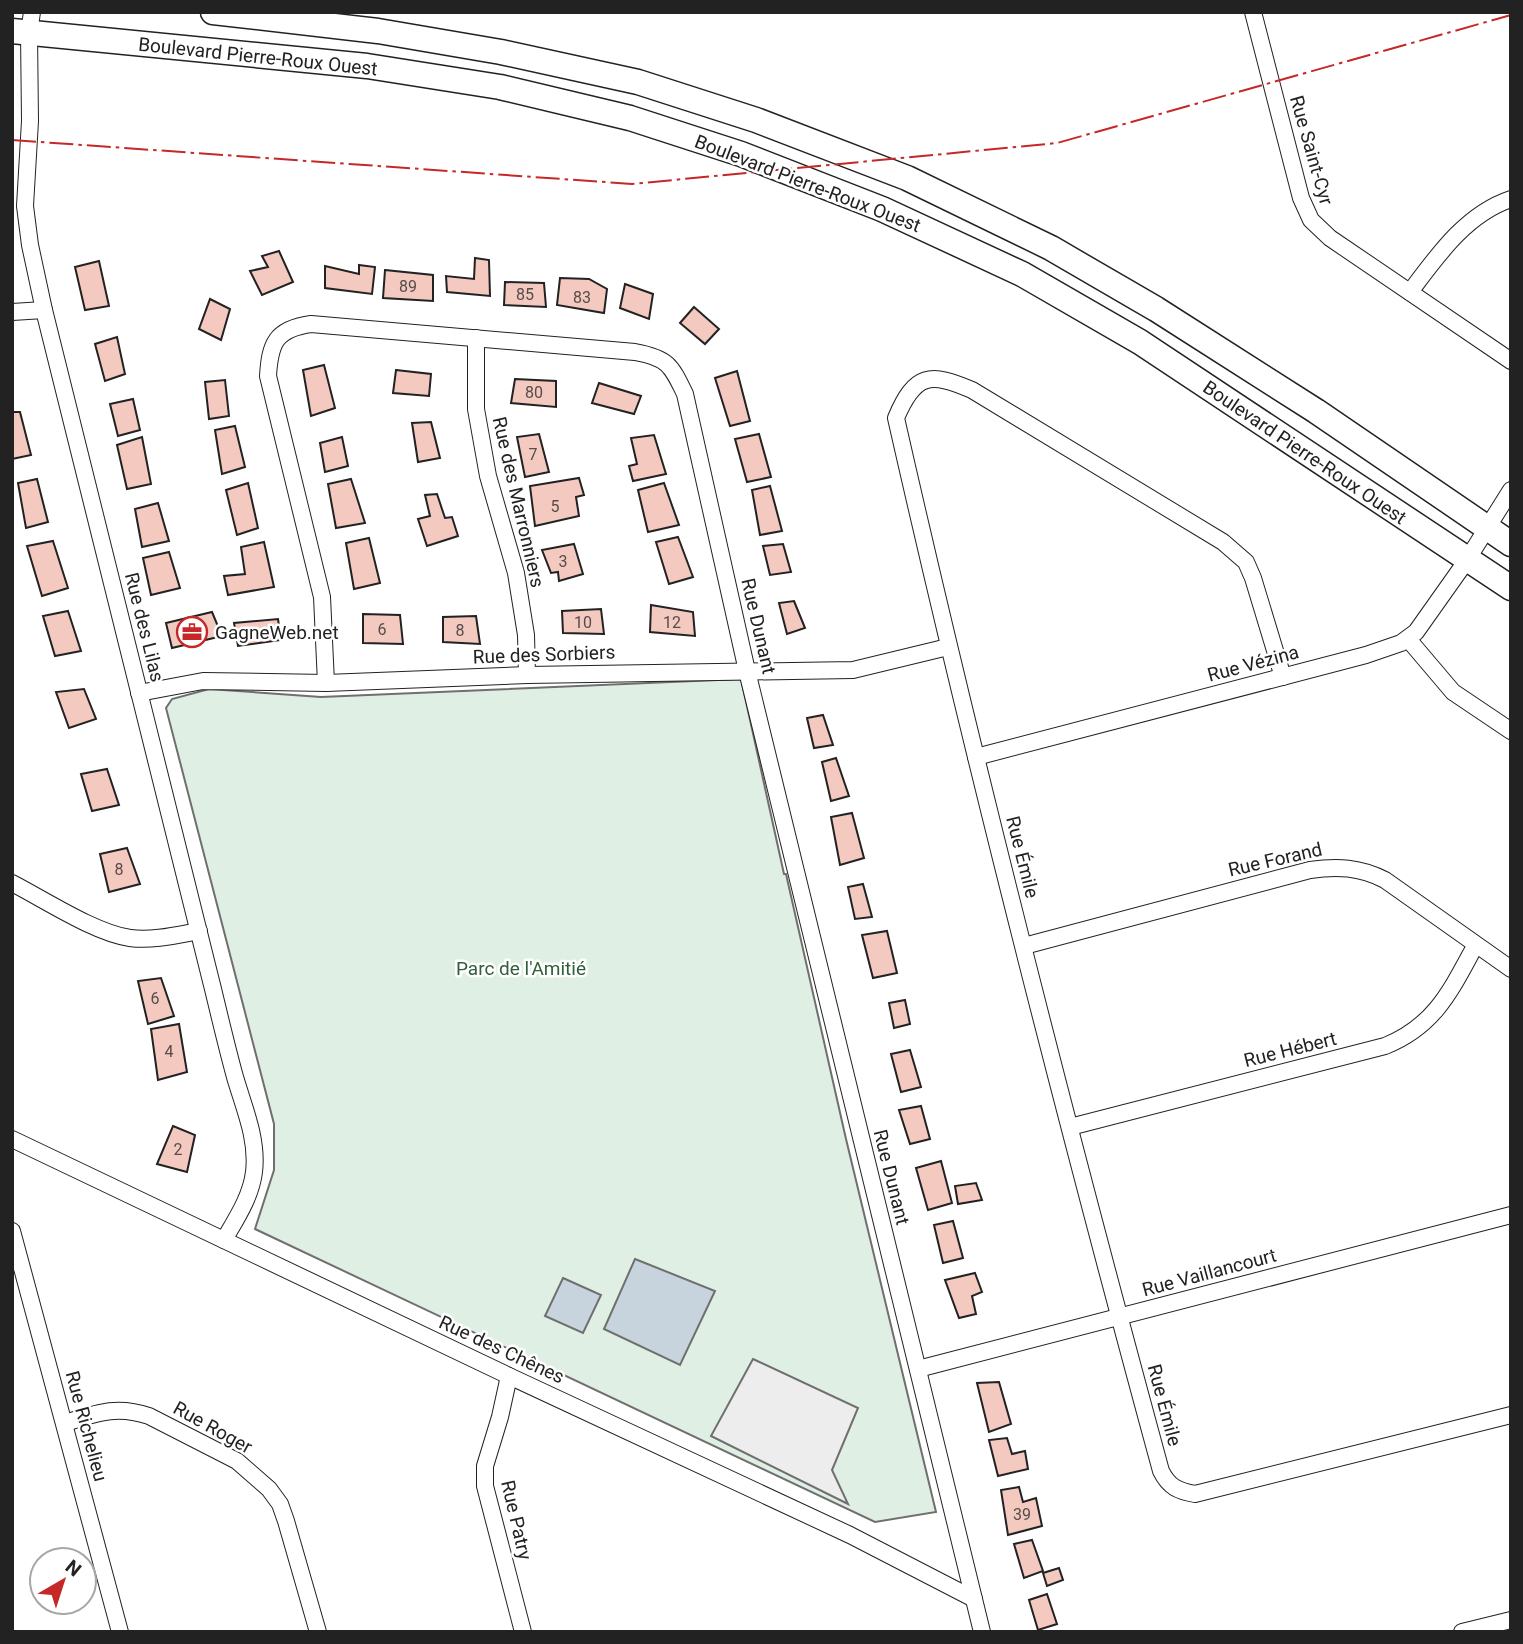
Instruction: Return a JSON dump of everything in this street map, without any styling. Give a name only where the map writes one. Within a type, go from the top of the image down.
[{"type":"main road","name":"Boulevard Pierre-Roux Ouest","points":[[213,12],[378,31],[501,52],[638,82],[756,120],[907,178],[1051,248],[1156,309],[1316,411],[1511,544]]},
{"type":"main road","name":"Boulevard Pierre-Roux Ouest","points":[[25,25],[367,66],[500,87],[630,118],[741,154],[882,209],[1022,274],[1140,342],[1511,588]]},
{"type":"street","name":"Rue Saint-Cyr","points":[[1253,12],[1301,198],[1311,220],[1330,238],[1511,361]]},
{"type":"street","name":"Rue des Lilas","points":[[25,25],[30,121],[25,206],[30,245],[139,693],[235,1076],[254,1139],[254,1171],[250,1190],[224,1240]]},
{"type":"street","points":[[1410,292],[1446,245],[1475,219],[1501,202],[1511,199]]},
{"type":"street","points":[[12,312],[44,310]]},
{"type":"street","name":"Rue Dunant","points":[[326,683],[322,597],[268,376],[268,355],[280,335],[297,326],[311,324],[635,352],[661,359],[673,368],[685,394],[747,671],[982,1632]]},
{"type":"street","name":"Rue des Marronniers","points":[[476,338],[476,409],[488,475],[516,573],[526,635],[527,675]]},
{"type":"street","name":"Rue Émile","points":[[1283,677],[1259,591],[1246,562],[1223,542],[972,390],[943,378],[929,380],[914,387],[903,401],[897,418],[948,647],[1119,1318],[1166,1481],[1178,1491],[1195,1494],[1511,1415]]},
{"type":"street","points":[[1511,490],[1467,559],[1416,632],[1408,639],[1452,692],[1511,731]]},
{"type":"street","name":"Rue Vézina","points":[[976,757],[1366,655],[1408,639]]},
{"type":"street","name":"Rue des Sorbiers","points":[[139,693],[203,681],[326,683],[527,675],[853,670],[948,647]]},
{"type":"street","name":"Rue Forand","points":[[1024,946],[1310,870],[1338,866],[1371,873],[1385,880],[1511,969]]},
{"type":"street","points":[[12,883],[102,929],[130,938],[162,937],[200,931]]},
{"type":"street","name":"Rue Hébert","points":[[1070,1127],[1399,1041],[1425,1023],[1441,1006],[1475,946]]},
{"type":"street","name":"Rue des Chênes","points":[[12,1139],[850,1535],[974,1599]]},
{"type":"street","name":"Rue Vaillancourt","points":[[918,1369],[1511,1215]]},
{"type":"street","name":"Rue Richelieu","points":[[12,1231],[120,1632]]},
{"type":"street","name":"Rue Patry","points":[[509,1376],[485,1466],[485,1486],[523,1632]]},
{"type":"street","name":"Rue Roger","points":[[65,1423],[105,1411],[134,1411],[237,1461],[259,1478],[280,1504],[318,1632]]},
{"type":"street","points":[[1462,1632],[1511,1620]]},
{"type":"green space","name":"Parc de l'Amitié","points":[[741,679],[846,1139],[936,1512],[875,1522],[255,1229],[274,1170],[274,1124],[166,708],[172,699],[209,689],[321,697]]},
{"type":"shaded area","points":[[635,1259],[715,1291],[680,1365],[604,1329]]},
{"type":"shaded area","points":[[563,1278],[601,1295],[583,1333],[545,1316]]},
{"type":"shaded area","points":[[753,1359],[858,1408],[832,1470],[848,1504],[711,1436]]},
{"type":"building","points":[[279,251],[293,282],[262,295],[250,271],[268,267],[262,256]]},
{"type":"building","points":[[475,258],[489,260],[490,296],[447,292],[446,276],[474,279]]},
{"type":"building","points":[[99,261],[109,306],[85,310],[75,267]]},
{"type":"building","points":[[359,265],[375,267],[372,294],[325,288],[325,266],[359,274]]},
{"type":"building","points":[[385,270],[433,275],[433,301],[383,298]]},
{"type":"building","points":[[560,278],[589,279],[607,289],[604,313],[557,305]]},
{"type":"building","points":[[505,282],[544,283],[546,307],[504,305]]},
{"type":"building","points":[[625,284],[653,294],[649,319],[620,308]]},
{"type":"building","points":[[210,299],[230,309],[221,340],[199,329]]},
{"type":"building","points":[[694,307],[719,329],[705,344],[680,323]]},
{"type":"building","points":[[117,337],[125,374],[105,381],[95,344]]},
{"type":"building","points":[[324,365],[335,408],[311,416],[303,370]]},
{"type":"building","points":[[396,370],[431,374],[429,396],[393,393]]},
{"type":"building","points":[[737,371],[750,421],[730,426],[715,378]]},
{"type":"building","points":[[515,379],[556,381],[556,407],[511,403]]},
{"type":"building","points":[[225,380],[229,416],[209,419],[205,382]]},
{"type":"building","points":[[599,383],[641,396],[634,414],[592,403]]},
{"type":"building","points":[[133,399],[140,430],[118,436],[110,404]]},
{"type":"building","points":[[12,412],[20,412],[31,455],[12,459]]},
{"type":"building","points":[[431,422],[440,458],[418,462],[412,423]]},
{"type":"building","points":[[235,426],[245,467],[222,474],[215,430]]},
{"type":"building","points":[[539,434],[549,472],[525,477],[517,437]]},
{"type":"building","points":[[759,434],[771,477],[747,482],[735,439]]},
{"type":"building","points":[[654,435],[666,474],[633,481],[629,466],[637,464],[631,438]]},
{"type":"building","points":[[142,437],[151,484],[127,489],[117,445]]},
{"type":"building","points":[[342,437],[348,466],[325,472],[320,443]]},
{"type":"building","points":[[579,478],[584,495],[576,497],[579,516],[535,526],[530,486]]},
{"type":"building","points":[[37,479],[48,522],[26,528],[18,483]]},
{"type":"building","points":[[351,479],[365,523],[336,528],[328,484]]},
{"type":"building","points":[[248,483],[258,528],[237,535],[226,490]]},
{"type":"building","points":[[664,483],[679,525],[648,532],[638,490]]},
{"type":"building","points":[[770,486],[782,531],[760,535],[752,490]]},
{"type":"building","points":[[437,494],[445,518],[452,517],[458,536],[427,546],[418,519],[430,516],[425,495]]},
{"type":"building","points":[[158,503],[169,541],[142,547],[135,509]]},
{"type":"building","points":[[678,537],[693,577],[669,584],[656,542]]},
{"type":"building","points":[[369,538],[380,583],[354,589],[346,543]]},
{"type":"building","points":[[53,541],[68,588],[42,596],[27,546]]},
{"type":"building","points":[[264,542],[274,587],[228,595],[224,576],[245,574],[241,547]]},
{"type":"building","points":[[574,544],[583,574],[559,581],[558,572],[551,573],[542,550]]},
{"type":"building","points":[[783,544],[791,572],[770,575],[763,546]]},
{"type":"building","points":[[169,552],[180,588],[151,595],[143,558]]},
{"type":"building","points":[[794,601],[805,628],[787,634],[779,603]]},
{"type":"building","points":[[651,605],[693,612],[695,636],[650,632]]},
{"type":"building","points":[[601,609],[604,634],[563,633],[562,611]]},
{"type":"building","points":[[68,611],[81,651],[55,656],[43,616]]},
{"type":"building","points":[[212,612],[222,636],[172,648],[166,623]]},
{"type":"building","points":[[363,614],[400,615],[403,644],[363,643]]},
{"type":"building","points":[[476,616],[480,644],[443,642],[443,617]]},
{"type":"building","points":[[278,619],[281,640],[238,646],[234,623]]},
{"type":"building","points":[[84,689],[96,719],[69,728],[56,692]]},
{"type":"building","points":[[823,715],[833,745],[814,748],[807,718]]},
{"type":"building","points":[[836,758],[849,796],[831,801],[822,762]]},
{"type":"building","points":[[107,769],[119,805],[92,811],[81,774]]},
{"type":"building","points":[[852,813],[864,858],[840,865],[831,817]]},
{"type":"building","points":[[127,848],[140,884],[109,892],[100,854]]},
{"type":"building","points":[[863,884],[872,917],[855,919],[848,887]]},
{"type":"building","points":[[887,931],[897,973],[873,978],[862,935]]},
{"type":"building","points":[[161,978],[174,1016],[148,1024],[138,981]]},
{"type":"building","points":[[905,1000],[910,1024],[894,1028],[889,1003]]},
{"type":"building","points":[[179,1024],[187,1072],[158,1080],[151,1029]]},
{"type":"building","points":[[910,1050],[921,1087],[901,1092],[891,1054]]},
{"type":"building","points":[[921,1106],[930,1139],[910,1144],[899,1110]]},
{"type":"building","points":[[173,1126],[195,1135],[187,1172],[157,1164]]},
{"type":"building","points":[[941,1161],[952,1203],[928,1210],[916,1168]]},
{"type":"building","points":[[976,1183],[982,1200],[958,1204],[955,1186]]},
{"type":"building","points":[[953,1221],[963,1258],[943,1263],[934,1225]]},
{"type":"building","points":[[975,1273],[982,1292],[972,1296],[976,1314],[959,1318],[945,1280]]},
{"type":"building","points":[[999,1382],[1011,1424],[989,1432],[977,1383]]},
{"type":"building","points":[[1007,1438],[1012,1454],[1025,1451],[1028,1469],[998,1476],[989,1440]]},
{"type":"building","points":[[1019,1487],[1023,1502],[1036,1498],[1042,1526],[1008,1535],[1001,1490]]},
{"type":"building","points":[[1032,1540],[1043,1571],[1024,1578],[1014,1544]]},
{"type":"building","points":[[1059,1568],[1063,1580],[1047,1586],[1043,1573]]},
{"type":"building","points":[[1047,1594],[1057,1624],[1038,1630],[1029,1600]]},
{"type":"power","points":[[12,140],[632,184],[1057,143],[1511,15]]},
{"type":"place","name":"GagneWeb.net","points":[[192,632]]}]
